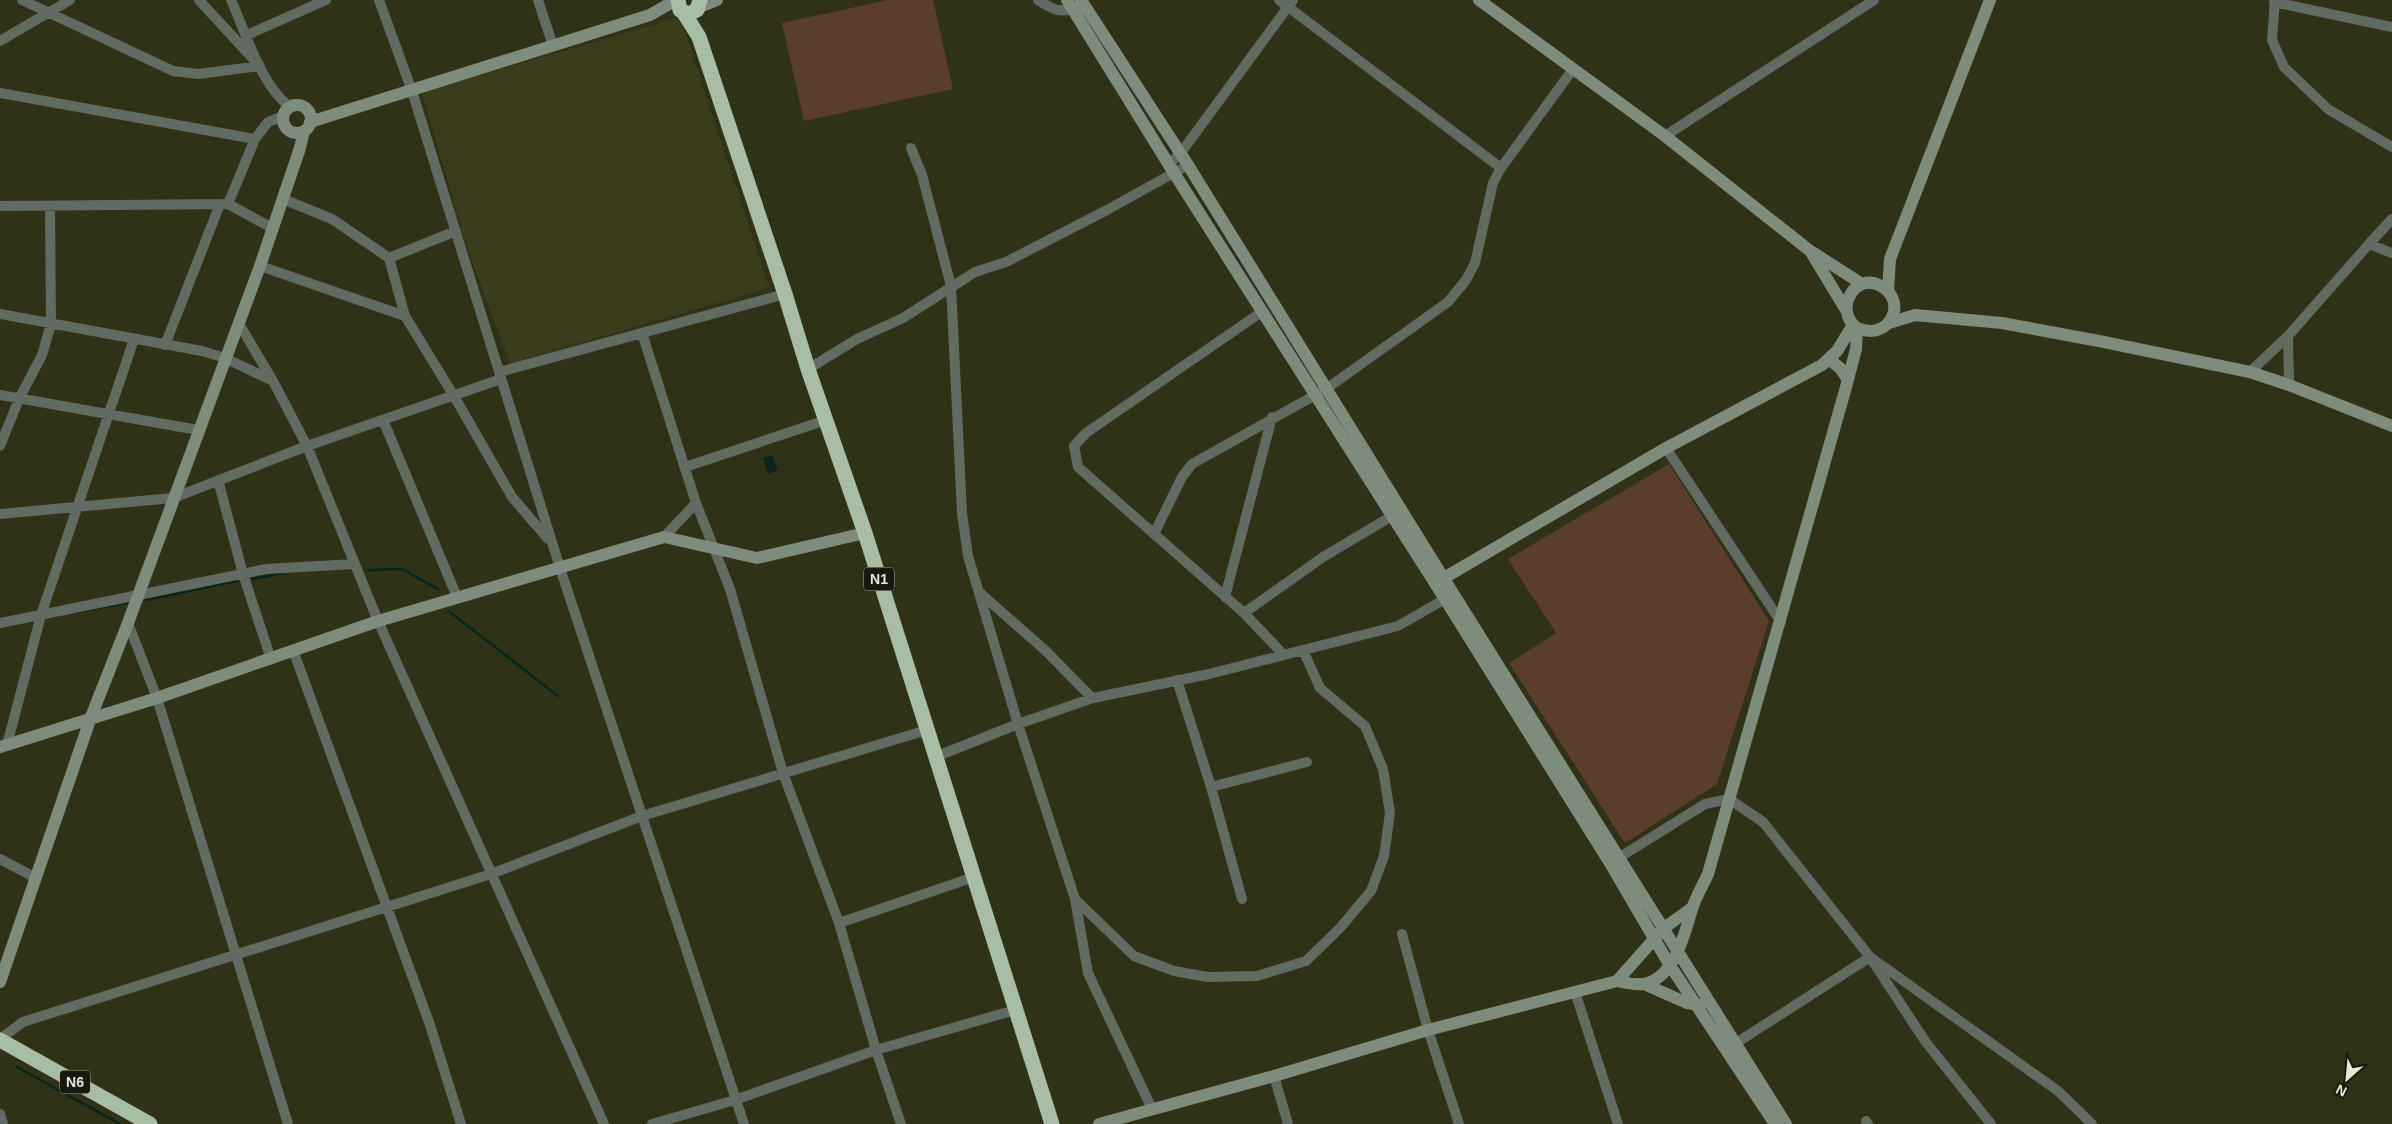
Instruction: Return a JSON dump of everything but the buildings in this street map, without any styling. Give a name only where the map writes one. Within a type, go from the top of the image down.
[{"type":"highway","name":"N1","points":[[688,6],[864,532],[1052,1124]]},
{"type":"highway","name":"N6","points":[[0,1040],[150,1124]]},
{"type":"highway","name":"N6","points":[[0,1050],[134,1124]]},
{"type":"street","points":[[22,0],[173,71],[199,74],[260,66]]},
{"type":"street","points":[[0,41],[70,0]]},
{"type":"street","points":[[199,0],[260,66]]},
{"type":"street","points":[[231,0],[260,66],[286,111],[285,126],[294,133],[412,91],[650,15],[717,0]]},
{"type":"street","points":[[247,35],[326,0]]},
{"type":"street","points":[[379,0],[412,91],[560,568],[734,1100],[744,1124]]},
{"type":"street","points":[[538,0],[553,46]]},
{"type":"street","points":[[1038,0],[1055,10],[1077,4]]},
{"type":"street","points":[[1279,0],[1291,4],[1500,168]]},
{"type":"street","points":[[1479,0],[1665,136],[1809,250],[1866,284],[1880,285],[1915,315]]},
{"type":"street","points":[[1665,136],[1874,0]]},
{"type":"street","points":[[1889,323],[1893,316],[1890,295],[1890,259],[1990,0]]},
{"type":"street","points":[[2392,27],[2274,1],[2272,40],[2284,67],[2328,110],[2392,147]]},
{"type":"street","points":[[1077,4],[1184,160],[1321,391],[1615,860],[1654,939],[1670,964],[1704,1005],[1786,1124]]},
{"type":"street","points":[[1077,4],[1171,169],[1263,312],[1321,391]]},
{"type":"street","points":[[808,369],[857,339],[903,318],[975,272],[1006,262],[1184,160],[1291,4]]},
{"type":"street","points":[[1155,532],[1182,477],[1192,464],[1272,417],[1321,391],[1448,302],[1466,280],[1475,263],[1493,182],[1500,168],[1573,69]]},
{"type":"street","points":[[0,93],[255,139]]},
{"type":"street","points":[[0,982],[92,717],[260,266],[307,127],[309,112],[305,108],[294,105],[268,122],[255,139],[224,204],[165,345]]},
{"type":"street","points":[[911,148],[922,175],[952,286],[962,513],[968,556],[1018,724],[1075,899],[1088,973],[1152,1109]]},
{"type":"street","points":[[283,199],[332,219],[389,258],[405,316],[512,497],[552,542]]},
{"type":"street","points":[[0,206],[224,204],[272,228]]},
{"type":"street","points":[[0,446],[19,399],[42,355],[50,324],[50,207]]},
{"type":"street","points":[[2250,372],[2288,336],[2392,220]]},
{"type":"street","points":[[389,258],[456,231]]},
{"type":"street","points":[[2369,244],[2392,253]]},
{"type":"street","points":[[1644,984],[1655,980],[1678,952],[1687,932],[1693,907],[1708,874],[1781,622],[1856,349],[1855,327],[1809,250]]},
{"type":"street","points":[[1846,310],[1849,294],[1866,284],[1890,259]]},
{"type":"street","points":[[260,266],[405,316]]},
{"type":"street","points":[[0,514],[173,498],[307,446],[454,396],[500,376],[642,333],[785,294]]},
{"type":"street","points":[[1263,312],[1086,433],[1074,446],[1078,466],[1155,532],[1244,613],[1283,654]]},
{"type":"street","points":[[0,314],[225,358],[273,381]]},
{"type":"street","points":[[1856,349],[1872,332],[1889,323],[1915,315],[2002,323],[2250,372],[2289,385],[2392,426]]},
{"type":"street","points":[[238,322],[273,381],[307,446],[378,620],[604,1124]]},
{"type":"street","points":[[1855,327],[1872,332]]},
{"type":"street","points":[[1440,581],[1666,448],[1829,359],[1855,327]]},
{"type":"street","points":[[642,333],[696,503],[730,589],[783,773],[839,923],[876,1050],[901,1124]]},
{"type":"street","points":[[2288,336],[2289,385]]},
{"type":"street","points":[[3,746],[41,615],[79,507],[134,339]]},
{"type":"street","points":[[1829,359],[1840,368],[1848,380]]},
{"type":"street","points":[[0,396],[110,413],[198,430]]},
{"type":"street","points":[[1225,597],[1272,417]]},
{"type":"street","points":[[383,420],[457,597]]},
{"type":"street","points":[[685,468],[826,420]]},
{"type":"street","points":[[1666,448],[1781,622]]},
{"type":"street","points":[[218,480],[242,574],[271,658]]},
{"type":"street","points":[[664,537],[696,503]]},
{"type":"street","points":[[1244,613],[1323,557],[1398,513]]},
{"type":"street","points":[[3,746],[157,698],[378,620],[664,537],[712,546],[737,555],[757,558],[864,532]]},
{"type":"street","points":[[0,623],[136,597],[266,569],[354,564]]},
{"type":"street","points":[[1440,581],[1446,599],[1615,860],[1664,928],[1704,1005]]},
{"type":"street","points":[[979,592],[1039,645],[1092,698]]},
{"type":"street","points":[[935,757],[1018,724],[1092,698],[1177,680],[1398,626],[1446,599]]},
{"type":"street","points":[[128,623],[157,698],[238,954],[288,1124]]},
{"type":"street","points":[[294,650],[430,1025],[461,1124]]},
{"type":"street","points":[[1075,899],[1134,956],[1174,971],[1208,978],[1257,976],[1306,961],[1340,928],[1371,891],[1384,856],[1390,813],[1383,769],[1365,726],[1320,688],[1304,650]]},
{"type":"street","points":[[1177,680],[1211,787],[1242,899]]},
{"type":"street","points":[[0,1040],[23,1022],[491,874],[642,816],[926,730]]},
{"type":"street","points":[[1211,787],[1307,762]]},
{"type":"street","points":[[1615,860],[1705,804],[1730,799],[1763,822],[1870,957],[1925,1041],[1991,1124]]},
{"type":"street","points":[[0,860],[36,878]]},
{"type":"street","points":[[839,923],[974,877]]},
{"type":"street","points":[[1617,981],[1664,928],[1693,907]]},
{"type":"street","points":[[1402,934],[1428,1030],[1458,1124]]},
{"type":"street","points":[[1732,1047],[1870,957]]},
{"type":"street","points":[[1870,957],[2058,1091],[2092,1124]]},
{"type":"street","points":[[1099,1124],[1274,1076],[1428,1030],[1617,981],[1644,984],[1704,1005]]},
{"type":"street","points":[[1575,992],[1618,1124]]},
{"type":"street","points":[[652,1124],[734,1100],[876,1050],[1015,1010]]},
{"type":"street","points":[[1732,1047],[1775,1124]]},
{"type":"street","points":[[1274,1076],[1288,1124]]},
{"type":"street","points":[[0,1114],[3,1124]]},
{"type":"shaded area","points":[[888,0],[933,0],[953,89],[804,121],[782,23]]},
{"type":"shaded area","points":[[680,17],[769,288],[510,363],[465,242],[422,92]]},
{"type":"shaded area","points":[[1669,464],[1769,621],[1717,784],[1625,843],[1509,663],[1556,633],[1508,559]]},
{"type":"water","points":[[772,455],[778,470],[768,474],[763,458]]},
{"type":"waterway","points":[[368,570],[402,569],[438,589]]},
{"type":"waterway","points":[[252,579],[283,573]]},
{"type":"waterway","points":[[146,600],[237,581]]},
{"type":"waterway","points":[[77,612],[130,602]]},
{"type":"waterway","points":[[450,612],[558,696]]},
{"type":"waterway","points":[[17,1067],[120,1124]]}]
